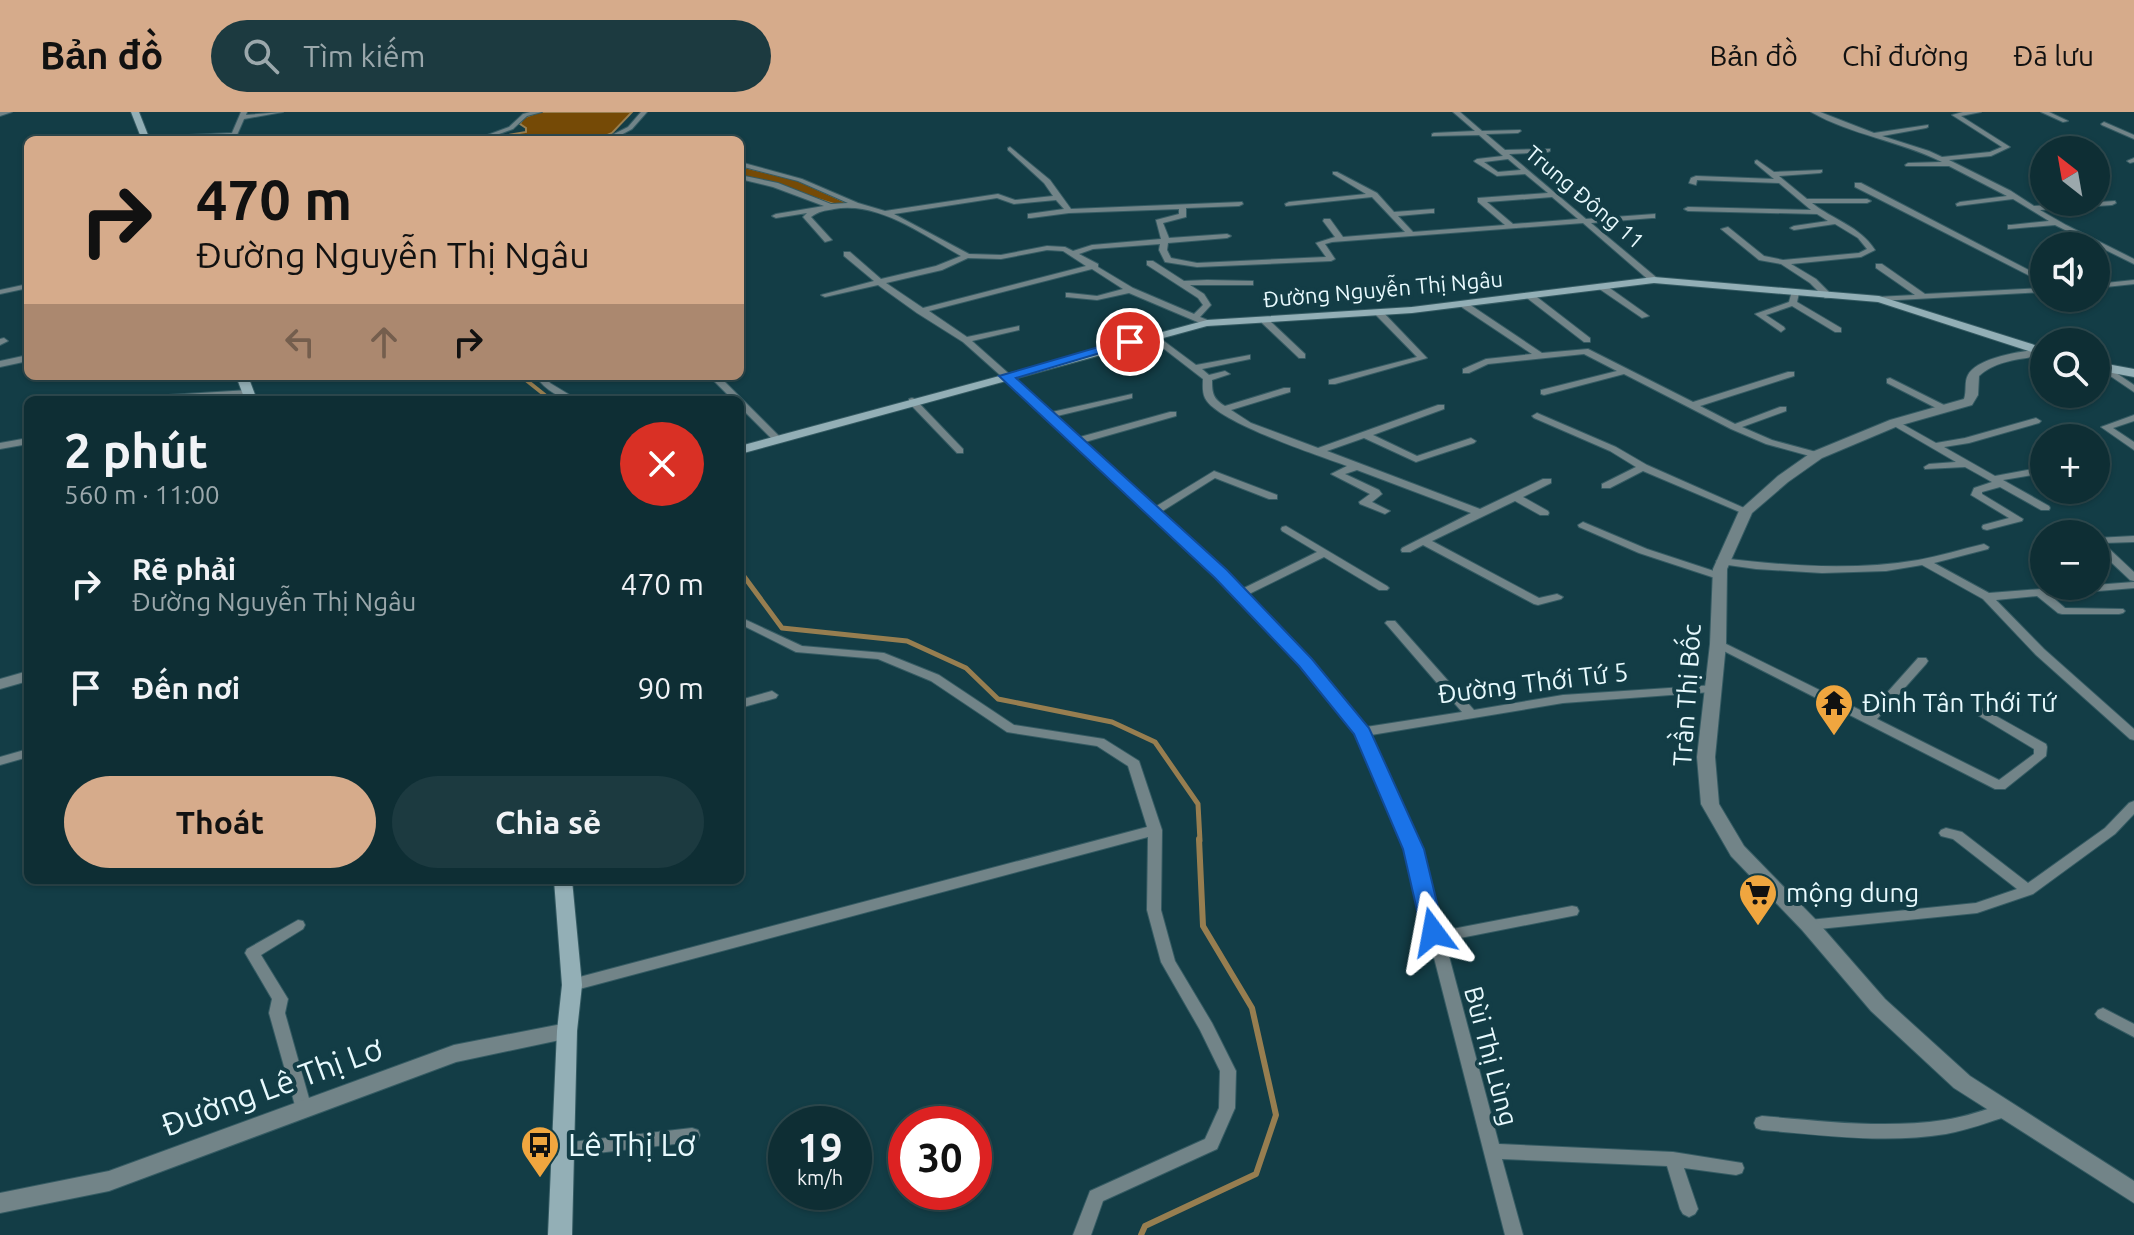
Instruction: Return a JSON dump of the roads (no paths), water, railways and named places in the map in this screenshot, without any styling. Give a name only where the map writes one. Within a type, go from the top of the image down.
[{"type":"main road","points":[[135,112],[144,136]]},
{"type":"main road","name":"Đường Nguyễn Thị Ngâu","points":[[744,449],[1202,320],[1265,321],[1378,312],[1654,280],[1794,298],[1879,299]]},
{"type":"main road","points":[[1879,299],[2030,348]]},
{"type":"main road","points":[[2110,368],[2134,373]]},
{"type":"main road","points":[[560,1235],[567,1031],[572,985],[563,884]]},
{"type":"street","points":[[0,113],[8,112]]},
{"type":"street","points":[[216,136],[234,135],[243,115],[280,112]]},
{"type":"street","points":[[488,136],[511,128],[525,115],[539,112]]},
{"type":"street","points":[[614,136],[630,128],[644,112]]},
{"type":"street","name":"Trung Đông 11","points":[[1456,112],[1654,280]]},
{"type":"street","points":[[1814,112],[1943,159],[2030,206]]},
{"type":"street","points":[[1943,159],[1991,154],[2007,147],[1955,115],[1978,112]]},
{"type":"street","points":[[2044,112],[2065,121]]},
{"type":"street","points":[[2104,124],[2134,137]]},
{"type":"street","points":[[1872,135],[1926,126]]},
{"type":"street","points":[[1434,135],[1518,131]]},
{"type":"street","points":[[1010,149],[1047,182],[1069,211]]},
{"type":"street","points":[[1527,172],[1497,174],[1477,161],[1506,154],[1548,150]]},
{"type":"street","points":[[1725,229],[1762,258],[1783,262],[1861,255],[1871,250],[1857,233],[1818,212],[1794,189],[1757,162]]},
{"type":"street","points":[[1908,165],[1951,164]]},
{"type":"street","points":[[744,165],[800,180],[857,205],[886,213],[967,256],[1001,257],[1060,248],[1075,253],[1130,290],[1202,320],[1207,305],[1201,296],[1150,263]]},
{"type":"street","points":[[1773,174],[1820,171]]},
{"type":"street","points":[[1335,173],[1374,195],[1411,234]]},
{"type":"street","points":[[744,178],[775,185],[834,207]]},
{"type":"street","points":[[1693,183],[1696,178],[1782,181]]},
{"type":"street","points":[[1858,185],[2030,274]]},
{"type":"street","points":[[1762,189],[1794,189]]},
{"type":"street","points":[[1289,204],[1374,195]]},
{"type":"street","points":[[1512,227],[1481,200],[1555,195]]},
{"type":"street","points":[[886,213],[998,196],[1014,202],[1058,198]]},
{"type":"street","points":[[1960,204],[2013,197]]},
{"type":"street","points":[[1807,201],[1867,201]]},
{"type":"street","points":[[1031,216],[1069,211],[1239,204]]},
{"type":"street","points":[[776,216],[857,205]]},
{"type":"street","points":[[1182,206],[1183,215],[1159,222],[1165,239],[1163,250],[1168,260],[1197,265],[1331,259],[1320,243],[1341,240],[1652,216]]},
{"type":"street","points":[[1688,209],[1818,212]]},
{"type":"street","points":[[1391,214],[1431,211]]},
{"type":"street","points":[[813,212],[807,217],[828,240]]},
{"type":"street","points":[[2045,216],[2134,262]]},
{"type":"street","points":[[1327,221],[1341,240]]},
{"type":"street","points":[[1794,228],[1836,222]]},
{"type":"street","points":[[2011,227],[2055,223]]},
{"type":"street","points":[[1075,253],[1092,247],[1227,236]]},
{"type":"street","name":"Bùi Thị Lùng","points":[[847,254],[881,283],[966,340],[1050,415],[1240,594],[1305,663],[1363,732],[1413,849],[1514,1235]]},
{"type":"street","points":[[825,295],[962,261],[967,256]]},
{"type":"street","points":[[1783,262],[1813,281],[1828,296]]},
{"type":"street","points":[[920,311],[1095,266]]},
{"type":"street","points":[[1879,266],[1923,297]]},
{"type":"street","points":[[1183,284],[1198,281],[1218,285],[1250,283]]},
{"type":"street","points":[[2110,285],[2134,282]]},
{"type":"street","points":[[1601,286],[1645,316]]},
{"type":"street","points":[[0,292],[24,287]]},
{"type":"street","points":[[1069,295],[1097,298],[1130,290]]},
{"type":"street","name":"Đường Nguyễn Thị Ngâu","points":[[1879,299],[2030,291]]},
{"type":"street","points":[[1530,296],[1587,340]]},
{"type":"street","points":[[1781,329],[1759,314],[1794,298],[1838,330]]},
{"type":"street","points":[[1463,304],[1539,355]]},
{"type":"street","points":[[1332,382],[1423,358],[1378,312]]},
{"type":"street","points":[[1265,321],[1302,356]]},
{"type":"street","points":[[966,340],[1016,328]]},
{"type":"street","points":[[1153,336],[1207,378],[1208,396],[1223,410],[1248,425],[1480,513]]},
{"type":"street","points":[[1466,371],[1486,362],[1585,351],[1734,427],[1769,442],[1817,455]]},
{"type":"street","name":"Trần Thị Bốc","points":[[2030,355],[1998,361],[1975,372],[1972,398],[1894,423],[1817,455],[1746,511],[1720,568],[1718,644],[1706,757],[1710,804],[1737,851],[1809,925],[1878,1005],[1962,1082],[2134,1193]]},
{"type":"street","points":[[1196,368],[1247,357]]},
{"type":"street","points":[[0,364],[24,359]]},
{"type":"street","points":[[1544,392],[1622,372]]},
{"type":"street","points":[[2110,373],[2134,389]]},
{"type":"street","points":[[1207,378],[1225,374]]},
{"type":"street","points":[[1690,406],[1791,374]]},
{"type":"street","points":[[543,380],[566,396]]},
{"type":"street","points":[[718,380],[734,396]]},
{"type":"street","points":[[1890,381],[1945,409]]},
{"type":"street","points":[[1223,410],[1287,390]]},
{"type":"street","points":[[1050,415],[1129,396]]},
{"type":"street","points":[[912,401],[960,451]]},
{"type":"street","points":[[744,406],[777,439]]},
{"type":"street","points":[[1319,451],[1441,407]]},
{"type":"street","points":[[1734,427],[1783,409]]},
{"type":"street","points":[[1078,441],[1173,414]]},
{"type":"street","points":[[1537,416],[1601,444],[1643,467],[1746,511]]},
{"type":"street","points":[[2134,418],[2106,427],[2134,447]]},
{"type":"street","points":[[1934,446],[1966,441],[2036,421]]},
{"type":"street","points":[[1894,423],[2045,508]]},
{"type":"street","points":[[1365,435],[1416,459],[1471,441]]},
{"type":"street","points":[[0,446],[24,442]]},
{"type":"street","points":[[1929,467],[1967,464]]},
{"type":"street","points":[[1357,466],[1336,474],[1375,492],[1377,494],[1364,502],[1385,511]]},
{"type":"street","points":[[1606,486],[1643,467]]},
{"type":"street","points":[[1987,527],[2018,519],[1976,495],[1978,490],[1997,481],[2030,473]]},
{"type":"street","points":[[1154,512],[1214,474],[1273,497]]},
{"type":"street","points":[[1406,550],[1547,481]]},
{"type":"street","points":[[1515,497],[1544,513]]},
{"type":"street","points":[[1583,525],[1643,551],[1720,568],[1885,570],[1926,563],[1984,547]]},
{"type":"street","points":[[1286,529],[1383,588]]},
{"type":"street","points":[[2134,539],[2100,540],[2097,543],[2134,578]]},
{"type":"street","points":[[1423,541],[1538,602],[1557,597]]},
{"type":"street","points":[[1240,594],[1324,553]]},
{"type":"street","points":[[1926,563],[1987,597],[2040,652],[2134,736]]},
{"type":"street","points":[[2110,587],[2134,585]]},
{"type":"street","points":[[1987,597],[2030,593]]},
{"type":"street","points":[[2049,600],[2062,611],[2119,611]]},
{"type":"street","points":[[744,622],[800,649],[880,656],[935,678],[1011,729],[1100,742],[1134,764],[1155,830],[1154,910],[1168,962],[1207,1027],[1228,1071],[1227,1108],[1211,1144],[1096,1196],[1082,1235]]},
{"type":"street","points":[[1391,623],[1471,714]]},
{"type":"street","points":[[1718,644],[2000,786],[2040,756],[2041,747],[1980,711]]},
{"type":"street","points":[[1869,721],[1922,661]]},
{"type":"street","points":[[0,684],[24,677]]},
{"type":"street","name":"Đường Thới Tứ 5","points":[[1363,732],[1563,699],[1711,688]]},
{"type":"street","points":[[744,703],[772,695]]},
{"type":"street","points":[[0,761],[24,754]]},
{"type":"street","points":[[1809,925],[1977,908],[2028,890],[2110,831],[2134,806]]},
{"type":"street","points":[[572,985],[1155,830]]},
{"type":"street","points":[[1946,833],[1957,835],[2028,890]]},
{"type":"street","points":[[1434,938],[1572,911]]},
{"type":"street","points":[[298,925],[252,953],[280,999],[277,1013],[304,1109]]},
{"type":"street","points":[[2103,1014],[2134,1031]]},
{"type":"street","name":"Đường Lê Thị Lơ","points":[[0,1203],[109,1181],[454,1054],[567,1031]]},
{"type":"street","points":[[1762,1123],[1896,1132],[1973,1123],[2005,1110]]},
{"type":"street","points":[[563,1150],[692,1135]]},
{"type":"street","points":[[1491,1151],[1673,1159],[1736,1168]]},
{"type":"street","points":[[1673,1159],[1689,1209]]},
{"type":"waterway","points":[[526,380],[546,396]]},
{"type":"waterway","points":[[744,576],[782,628],[907,641],[966,668],[998,699],[1112,722],[1155,742],[1198,804],[1200,841]]},
{"type":"waterway","points":[[1141,1235],[1145,1226],[1256,1174],[1276,1115],[1252,1008],[1203,926],[1199,839]]},
{"type":"place","name":"Đình Tân Thới Tứ","points":[[1834,737]]},
{"type":"place","name":"mộng dung","points":[[1758,927]]},
{"type":"place","name":"Lê Thị Lơ","points":[[540,1179]]}]
